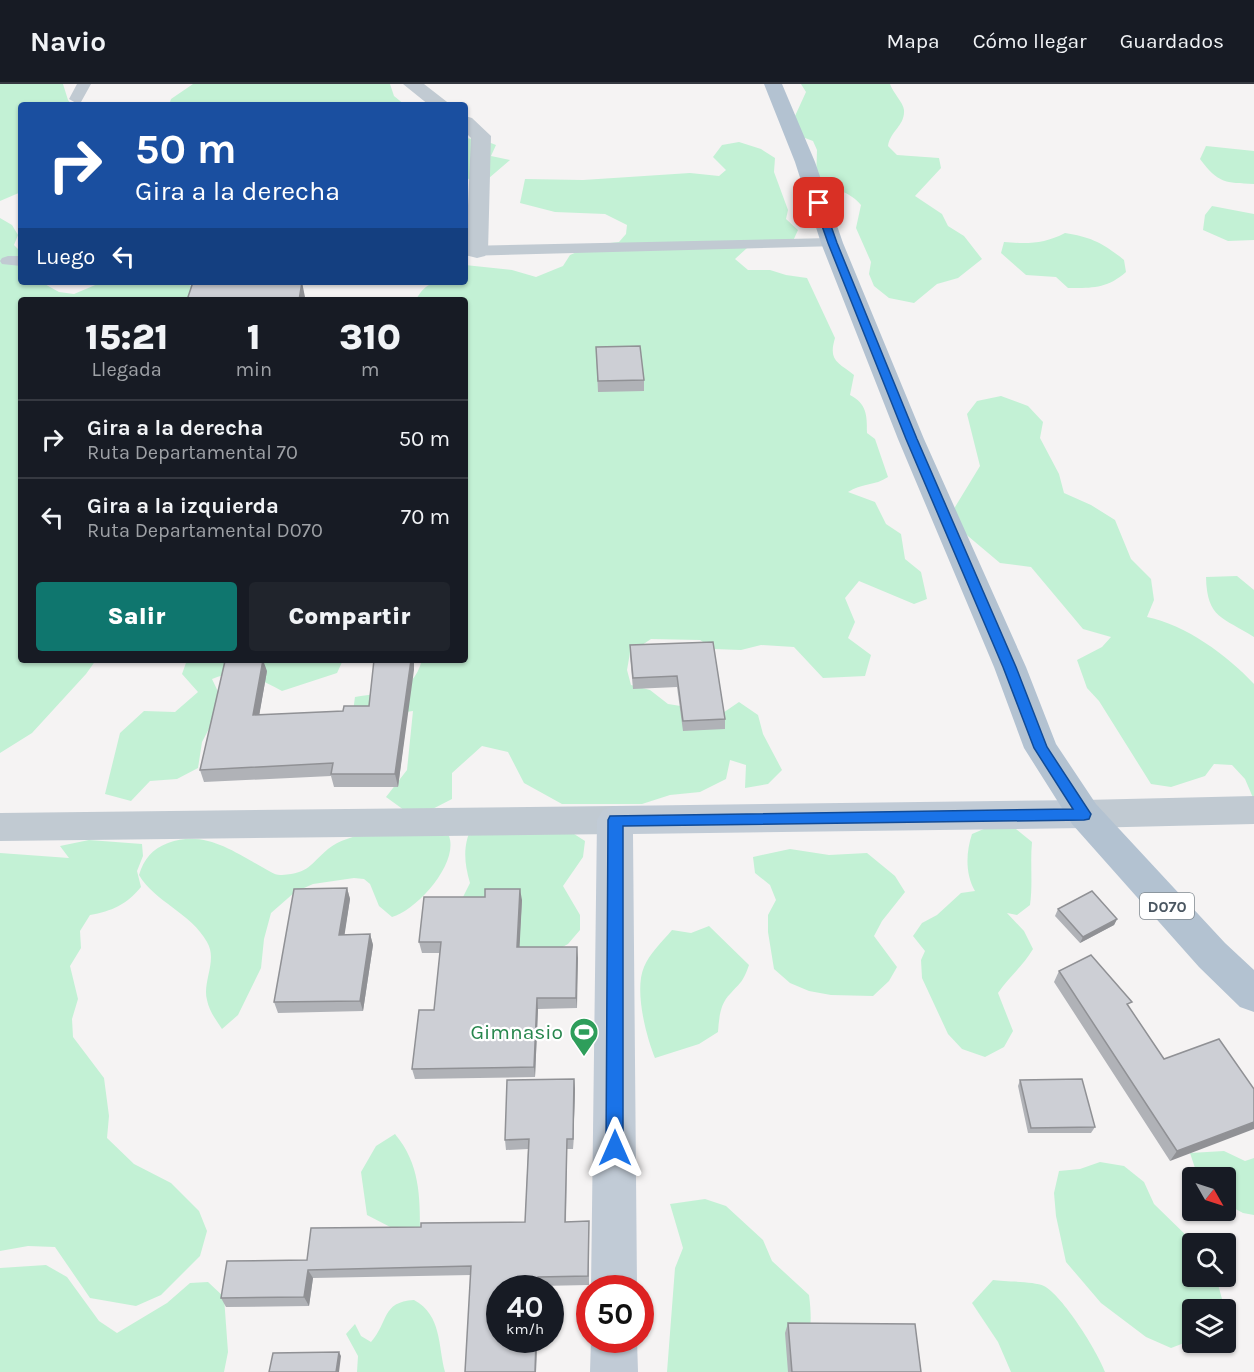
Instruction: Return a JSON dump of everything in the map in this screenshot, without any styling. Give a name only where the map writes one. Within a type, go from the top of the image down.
[{"type":"main road","name":"D070","points":[[773,84],[805,162],[832,243],[911,439],[1010,667],[1041,748],[1084,814],[1212,955],[1254,995]]},
{"type":"main road","points":[[614,1275],[615,820],[1084,814]]},
{"type":"main road","points":[[614,1353],[614,1372]]},
{"type":"street","points":[[412,84],[437,102]]},
{"type":"street","points":[[468,124],[482,136],[471,251]]},
{"type":"street","points":[[1084,814],[1254,810]]},
{"type":"street","points":[[0,827],[615,820]]},
{"type":"lane","points":[[76,99],[84,84]]},
{"type":"lane","points":[[471,251],[832,243]]},
{"type":"green space","points":[[0,84],[63,84],[70,102],[18,102],[18,193],[0,201]]},
{"type":"green space","points":[[193,84],[390,84],[394,96],[401,102],[170,102]]},
{"type":"green space","points":[[801,84],[890,84],[902,104],[904,115],[888,146],[897,155],[939,158],[941,168],[915,196],[942,214],[948,226],[964,236],[982,259],[958,278],[937,284],[914,303],[889,298],[874,286],[869,274],[871,262],[856,228],[861,205],[846,193],[816,181],[817,150],[813,141],[797,135],[795,116],[806,92]]},
{"type":"green space","points":[[468,138],[483,140],[496,145],[491,156],[510,160],[489,178],[468,179]]},
{"type":"green space","points":[[739,142],[761,149],[775,158],[774,172],[788,210],[786,219],[798,230],[793,241],[747,248],[735,259],[748,270],[770,270],[807,278],[835,338],[834,356],[839,364],[854,375],[850,395],[863,406],[867,433],[875,439],[888,477],[848,492],[875,502],[886,524],[901,534],[905,559],[921,572],[927,599],[914,604],[859,581],[845,598],[855,622],[848,638],[871,655],[865,676],[823,678],[794,647],[761,645],[741,650],[714,649],[700,640],[651,639],[630,653],[627,670],[631,685],[650,690],[668,704],[687,707],[711,721],[739,702],[758,715],[763,734],[782,770],[768,784],[745,788],[746,765],[730,760],[726,779],[700,792],[670,795],[642,804],[562,804],[524,783],[508,752],[482,746],[452,773],[452,799],[415,818],[386,797],[407,770],[413,711],[369,717],[353,711],[355,697],[388,692],[405,686],[418,672],[421,663],[468,663],[468,297],[418,297],[429,285],[468,285],[468,265],[512,270],[536,277],[563,266],[570,255],[593,245],[619,242],[626,234],[627,225],[605,214],[555,212],[520,203],[525,179],[583,180],[690,173],[719,176],[726,170],[713,157],[722,145]]},
{"type":"green space","points":[[1206,146],[1254,151],[1254,184],[1229,182],[1217,177],[1200,159]]},
{"type":"green space","points":[[1212,206],[1254,214],[1254,240],[1228,241],[1203,230],[1205,215]]},
{"type":"green space","points":[[0,218],[12,225],[18,235],[14,245],[18,249],[18,285],[46,285],[59,292],[74,294],[95,285],[189,285],[198,291],[197,297],[18,297],[18,663],[94,663],[32,733],[0,753]]},
{"type":"green space","points":[[1065,233],[1090,239],[1110,249],[1124,260],[1126,272],[1105,285],[1068,288],[1056,277],[1026,275],[1001,253],[1004,242],[1035,242]]},
{"type":"green space","points":[[1001,396],[1028,406],[1043,422],[1040,438],[1059,474],[1064,493],[1091,505],[1115,520],[1131,559],[1151,579],[1154,600],[1147,617],[1191,634],[1219,652],[1254,684],[1254,800],[1245,779],[1232,765],[1214,764],[1205,776],[1171,787],[1151,784],[1099,701],[1087,688],[1077,660],[1102,647],[1111,637],[1083,629],[1031,567],[1000,563],[962,531],[952,512],[980,466],[967,414],[977,401]]},
{"type":"green space","points":[[1237,576],[1254,590],[1254,637],[1219,615],[1213,609],[1207,591],[1206,577]]},
{"type":"green space","points":[[186,663],[342,663],[337,673],[282,691],[248,676],[231,674],[212,679],[223,702],[202,742],[198,768],[177,779],[150,781],[131,801],[105,794],[120,733],[144,711],[175,712],[198,692],[182,674]]},
{"type":"green space","points":[[475,820],[571,832],[585,841],[583,857],[563,886],[580,915],[580,930],[568,944],[550,954],[507,955],[462,899],[470,883],[465,851]]},
{"type":"green space","points":[[998,823],[1016,829],[1032,842],[1030,905],[1017,915],[1007,913],[1024,931],[1033,949],[998,993],[1013,1031],[1004,1047],[985,1057],[962,1049],[948,1034],[922,978],[921,960],[925,951],[913,936],[922,923],[937,915],[961,893],[975,891],[969,877],[968,863],[972,834]]},
{"type":"green space","points":[[366,833],[449,836],[448,859],[434,884],[424,895],[402,913],[392,917],[379,906],[370,884],[364,879],[354,878],[313,884],[295,892],[271,913],[264,939],[261,968],[238,1015],[222,1029],[211,1012],[207,1000],[206,986],[211,956],[207,942],[192,923],[154,893],[139,875],[146,859],[162,845],[168,843],[181,840],[205,840],[228,849],[274,874],[291,874],[304,870],[337,843]]},
{"type":"green space","points":[[89,840],[142,844],[143,856],[137,871],[141,887],[118,906],[90,915],[80,931],[81,948],[70,966],[78,999],[72,1019],[73,1037],[104,1078],[109,1116],[107,1138],[134,1164],[171,1183],[199,1211],[207,1231],[200,1256],[161,1295],[136,1306],[90,1298],[55,1247],[28,1246],[0,1251],[0,853],[69,858],[60,846]]},
{"type":"green space","points":[[790,849],[829,855],[867,853],[895,876],[905,892],[882,921],[874,936],[897,967],[889,981],[873,996],[831,995],[809,991],[790,983],[774,969],[768,932],[768,915],[776,900],[770,885],[755,873],[753,857]]},
{"type":"green space","points":[[709,926],[749,965],[747,971],[724,1002],[718,1032],[699,1044],[655,1058],[645,1026],[641,1000],[641,977],[646,962],[672,930],[691,933]]},
{"type":"green space","points":[[395,1134],[414,1169],[419,1193],[420,1233],[396,1230],[367,1215],[361,1172],[376,1146]]},
{"type":"green space","points":[[1224,1151],[1245,1161],[1254,1158],[1254,1215],[1236,1209],[1236,1167],[1195,1167],[1190,1153]]},
{"type":"green space","points":[[1100,1162],[1124,1166],[1144,1182],[1154,1204],[1184,1233],[1182,1287],[1219,1287],[1222,1299],[1182,1299],[1182,1344],[1171,1348],[1146,1337],[1101,1303],[1066,1262],[1056,1216],[1054,1193],[1059,1171],[1080,1169]]},
{"type":"green space","points":[[705,1199],[726,1206],[763,1240],[772,1261],[809,1295],[810,1334],[799,1372],[667,1372],[675,1268],[683,1248],[670,1204]]},
{"type":"green space","points":[[46,1265],[67,1277],[99,1321],[117,1333],[167,1303],[190,1283],[208,1282],[224,1297],[228,1352],[224,1372],[0,1372],[0,1268]]},
{"type":"green space","points":[[993,1280],[1039,1284],[1052,1291],[1079,1325],[1105,1372],[1011,1372],[998,1342],[972,1303]]},
{"type":"green space","points":[[414,1300],[430,1314],[434,1323],[445,1372],[357,1372],[358,1356],[346,1334],[355,1324],[361,1336],[371,1342],[391,1309],[403,1302]]},
{"type":"building","points":[[192,285],[302,285],[300,297],[188,297]]},
{"type":"building","points":[[640,346],[644,380],[598,381],[596,347]]},
{"type":"building","points":[[713,642],[725,719],[683,721],[677,676],[633,678],[630,645]]},
{"type":"building","points":[[225,663],[262,663],[253,715],[343,711],[344,706],[369,706],[374,663],[411,663],[395,774],[331,774],[333,763],[200,770]]},
{"type":"building","points":[[347,888],[339,935],[370,934],[360,1001],[274,1002],[294,889]]},
{"type":"building","points":[[485,889],[520,889],[517,947],[577,947],[576,998],[537,998],[534,1067],[412,1069],[419,1010],[434,1010],[441,942],[419,942],[424,897],[485,897]]},
{"type":"building","points":[[1092,891],[1117,919],[1083,937],[1058,909]]},
{"type":"building","points":[[1091,955],[1132,1002],[1127,1004],[1164,1059],[1219,1039],[1254,1089],[1254,1122],[1177,1151],[1059,971]]},
{"type":"building","points":[[574,1079],[573,1139],[567,1139],[565,1222],[589,1221],[588,1275],[486,1275],[486,1353],[536,1353],[535,1372],[465,1372],[471,1266],[308,1270],[304,1297],[221,1298],[227,1261],[307,1260],[311,1228],[421,1227],[421,1223],[525,1222],[529,1139],[505,1140],[507,1080]]},
{"type":"building","points":[[1082,1079],[1095,1127],[1031,1128],[1020,1080]]},
{"type":"building","points":[[788,1323],[915,1324],[921,1372],[792,1372]]},
{"type":"building","points":[[339,1352],[336,1372],[269,1372],[273,1353]]},
{"type":"place","name":"Gimnasio","points":[[584,1058]]},
{"type":"route","points":[[615,1148],[615,820],[1084,814],[1041,748],[1010,667],[911,439],[832,243],[819,203]]}]
